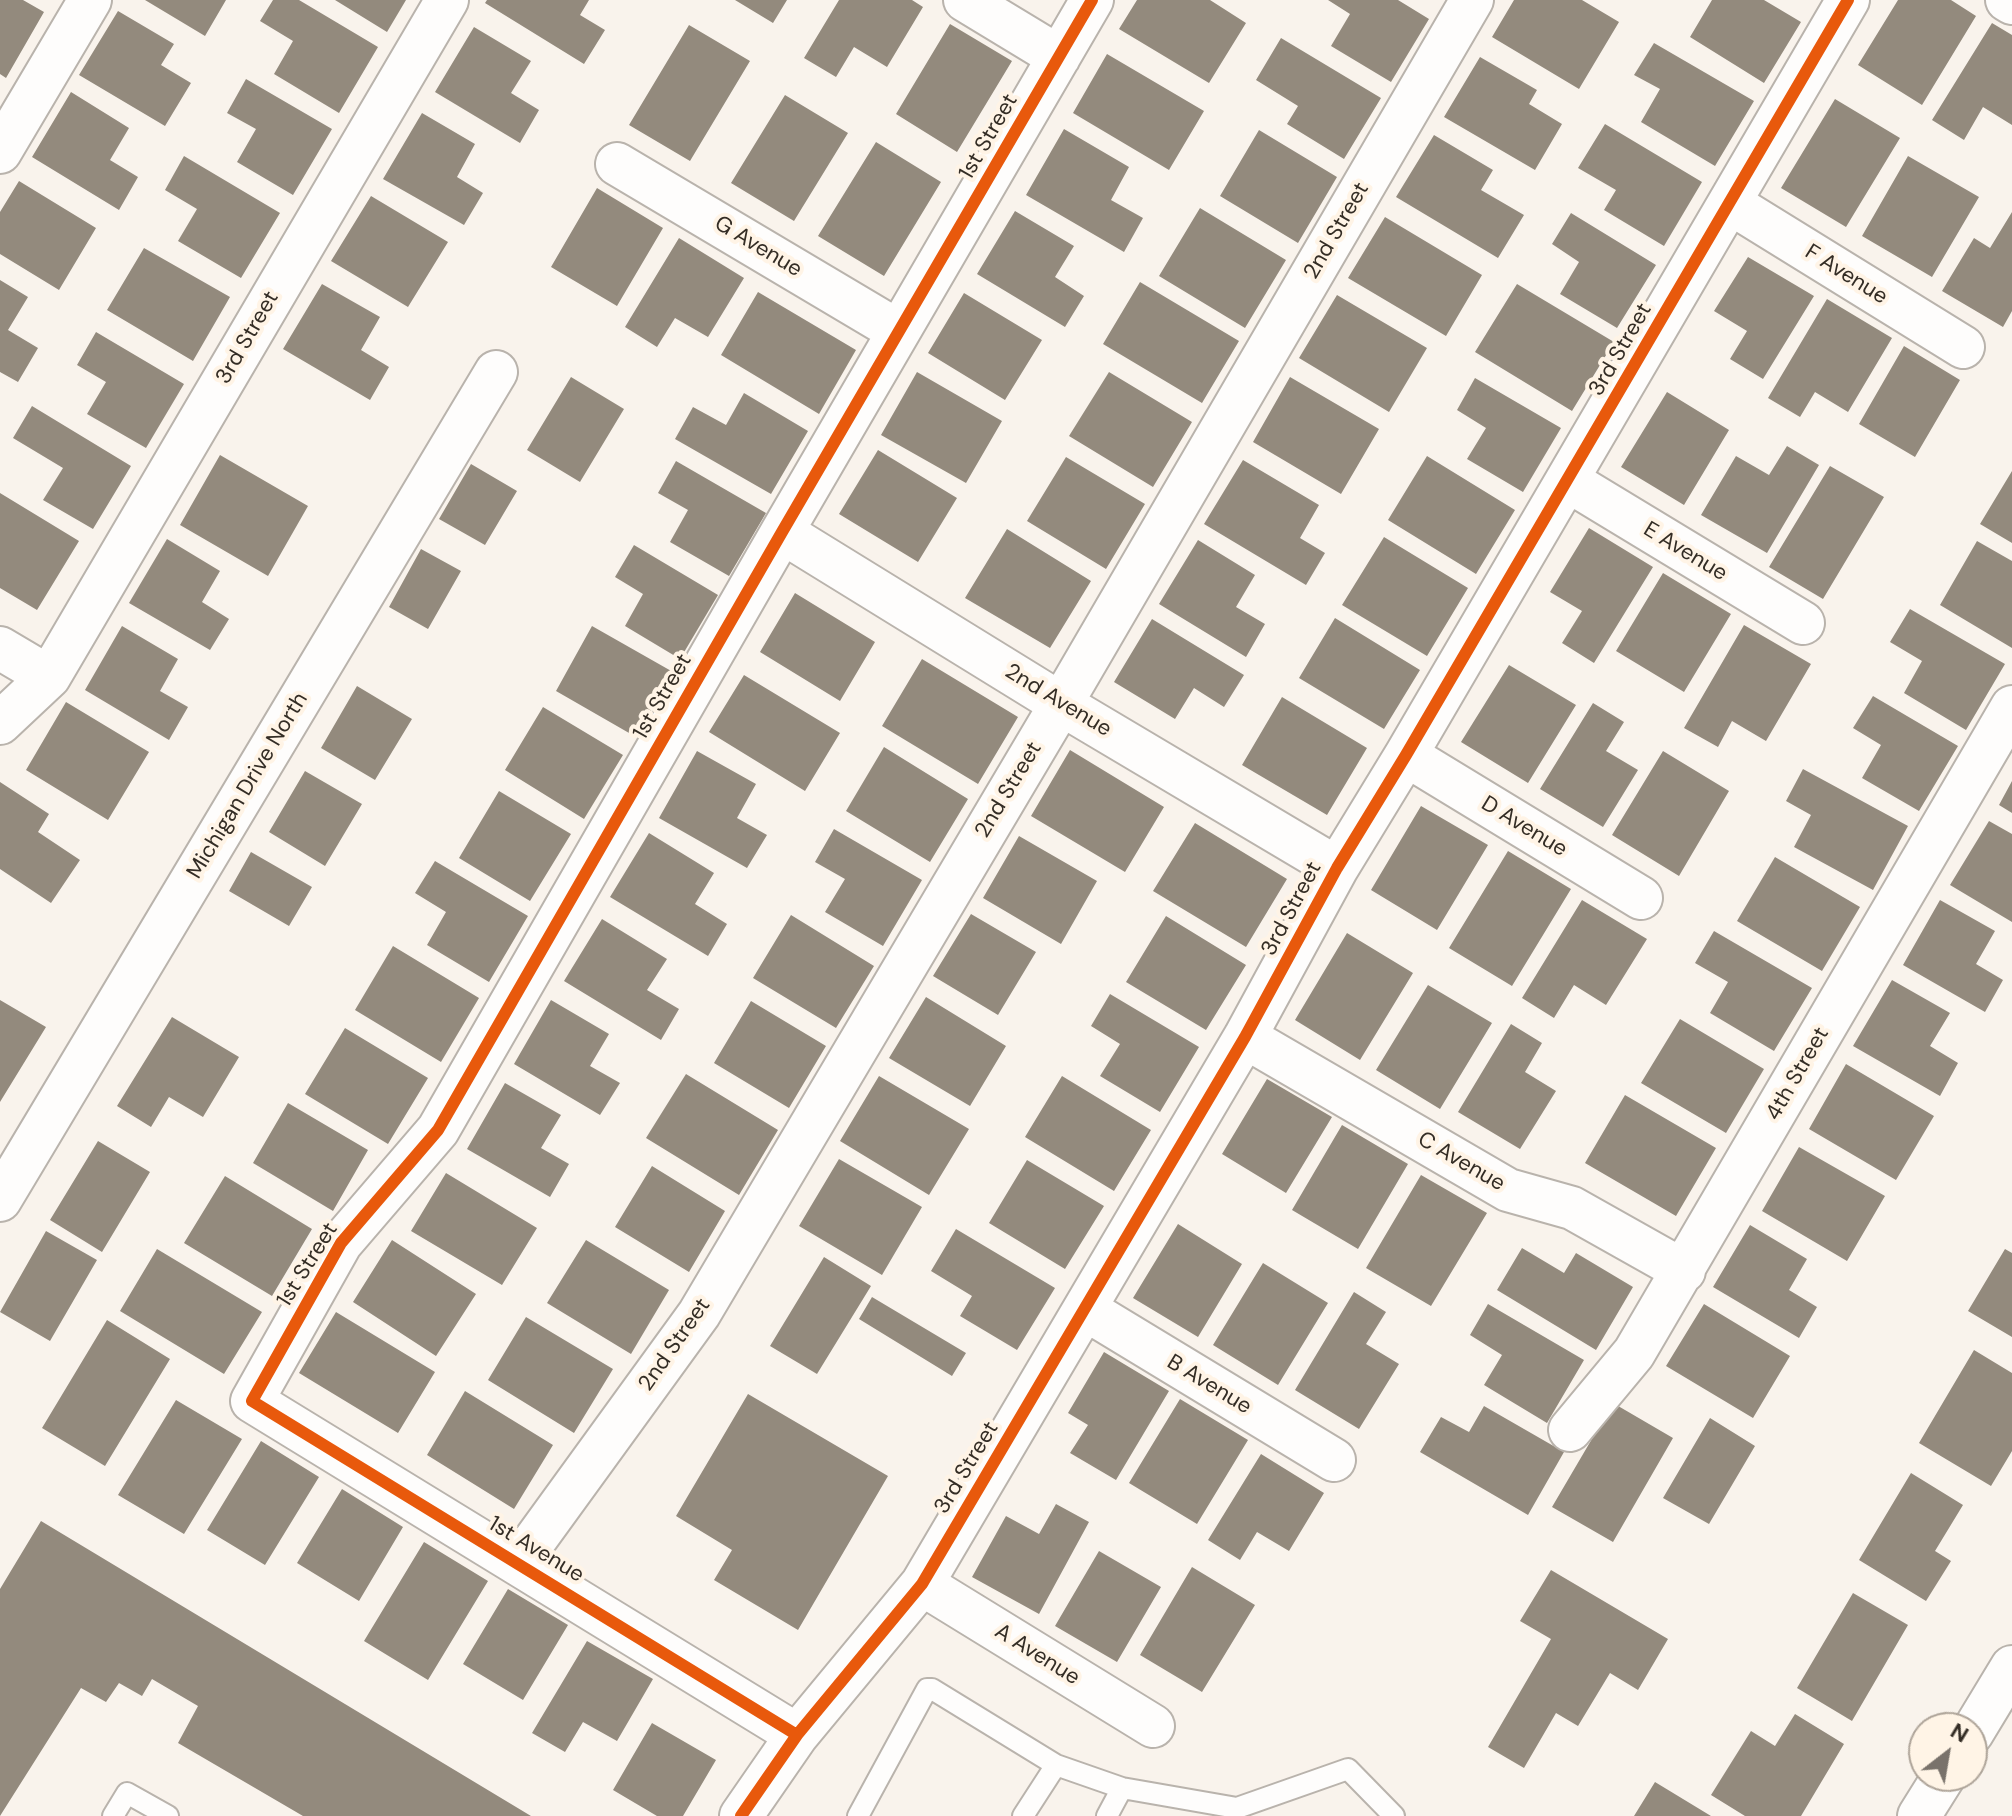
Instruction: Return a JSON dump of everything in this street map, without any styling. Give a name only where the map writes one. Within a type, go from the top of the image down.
[{"type":"street","points":[[0,152],[90,0]]},
{"type":"street","name":"3rd Street","points":[[49,677],[447,0]]},
{"type":"street","points":[[965,0],[1059,57]]},
{"type":"street","name":"1st Street","points":[[252,1401],[341,1243],[438,1130],[1092,0]]},
{"type":"street","name":"2nd Street","points":[[519,1562],[699,1314],[1061,704],[1472,0]]},
{"type":"street","name":"3rd Street","points":[[741,1816],[797,1735],[922,1584],[1245,1037],[1337,868],[1848,0]]},
{"type":"street","name":"G Avenue","points":[[617,164],[898,331]]},
{"type":"street","name":"F Avenue","points":[[1730,203],[1963,347]]},
{"type":"street","name":"Michigan Drive North","points":[[0,1200],[496,372]]},
{"type":"street","name":"E Avenue","points":[[1567,480],[1803,623]]},
{"type":"street","name":"2nd Avenue","points":[[782,532],[1061,704],[1337,868]]},
{"type":"street","points":[[0,648],[49,677],[0,723]]},
{"type":"street","name":"4th Street","points":[[1570,1430],[1634,1353],[2012,707]]},
{"type":"street","name":"D Avenue","points":[[1406,755],[1641,898]]},
{"type":"street","name":"C Avenue","points":[[1245,1037],[1508,1190],[1572,1208],[1684,1271]]},
{"type":"street","name":"B Avenue","points":[[1085,1309],[1334,1460]]},
{"type":"street","name":"1st Avenue","points":[[252,1401],[797,1735]]},
{"type":"street","name":"A Avenue","points":[[922,1584],[1153,1726]]},
{"type":"street","points":[[1992,1715],[2012,1667]]},
{"type":"street","points":[[1919,1816],[1934,1792]]},
{"type":"lane","points":[[858,1816],[927,1689],[932,1689],[1056,1765],[1122,1788],[1237,1808],[1348,1769],[1394,1816]]},
{"type":"lane","points":[[1023,1816],[1056,1765]]},
{"type":"lane","points":[[1107,1816],[1122,1788]]},
{"type":"lane","points":[[113,1816],[127,1793],[168,1816]]},
{"type":"building","points":[[0,0],[23,0],[44,12],[6,78],[0,74]]},
{"type":"building","points":[[145,0],[226,0],[205,36]]},
{"type":"building","points":[[273,0],[299,0],[378,47],[339,113],[274,74],[293,41],[260,21]]},
{"type":"building","points":[[335,0],[406,0],[387,32]]},
{"type":"building","points":[[487,0],[589,0],[580,15],[605,30],[584,64],[485,3]]},
{"type":"building","points":[[735,0],[787,0],[773,23]]},
{"type":"building","points":[[839,0],[912,0],[923,7],[887,67],[854,47],[836,77],[804,58]]},
{"type":"building","points":[[1137,0],[1210,0],[1246,23],[1209,83],[1119,29]]},
{"type":"building","points":[[1328,0],[1398,0],[1429,19],[1391,82],[1331,46],[1350,14]]},
{"type":"building","points":[[1514,0],[1582,0],[1619,22],[1579,89],[1492,37]]},
{"type":"building","points":[[1712,0],[1764,0],[1801,22],[1764,83],[1690,37]]},
{"type":"building","points":[[1898,0],[1951,0],[1976,16],[1922,105],[1858,65]]},
{"type":"building","points":[[118,11],[174,44],[161,65],[191,83],[165,126],[79,75]]},
{"type":"building","points":[[1992,23],[2012,35],[2012,125],[1983,107],[1964,140],[1932,120]]},
{"type":"building","points":[[950,24],[1012,61],[957,152],[896,114]]},
{"type":"building","points":[[689,25],[750,61],[690,161],[629,125]]},
{"type":"building","points":[[474,27],[531,61],[511,93],[539,110],[520,143],[435,92]]},
{"type":"building","points":[[1281,38],[1381,98],[1344,159],[1287,124],[1298,106],[1256,80]]},
{"type":"building","points":[[1654,43],[1754,101],[1715,166],[1641,122],[1660,89],[1634,75]]},
{"type":"building","points":[[1107,54],[1204,111],[1169,170],[1073,113]]},
{"type":"building","points":[[1480,57],[1537,90],[1529,104],[1562,124],[1535,170],[1444,117]]},
{"type":"building","points":[[246,79],[332,129],[293,195],[237,162],[256,129],[227,113]]},
{"type":"building","points":[[71,92],[129,128],[110,160],[138,177],[119,210],[32,157]]},
{"type":"building","points":[[785,95],[848,133],[794,221],[731,183]]},
{"type":"building","points":[[1835,99],[1900,138],[1846,227],[1781,188]]},
{"type":"building","points":[[422,113],[475,144],[457,177],[483,193],[464,225],[383,179]]},
{"type":"building","points":[[1605,124],[1702,182],[1664,246],[1604,210],[1616,190],[1578,168]]},
{"type":"building","points":[[1064,129],[1129,167],[1111,200],[1143,218],[1124,252],[1026,195]]},
{"type":"building","points":[[1259,130],[1337,177],[1298,243],[1220,196]]},
{"type":"building","points":[[1434,135],[1493,170],[1481,190],[1524,215],[1498,258],[1396,197]]},
{"type":"building","points":[[876,142],[941,182],[884,276],[818,236]]},
{"type":"building","points":[[184,156],[280,213],[241,278],[178,241],[197,209],[165,190]]},
{"type":"building","points":[[1908,156],[1979,197],[1932,277],[1862,236]]},
{"type":"building","points":[[19,181],[96,228],[59,290],[0,254],[0,212]]},
{"type":"building","points":[[597,188],[663,228],[617,306],[551,267]]},
{"type":"building","points":[[371,196],[448,242],[408,307],[331,261]]},
{"type":"building","points":[[1200,208],[1286,260],[1245,328],[1159,276]]},
{"type":"building","points":[[1015,211],[1074,246],[1055,277],[1084,296],[1065,327],[977,274]]},
{"type":"building","points":[[2012,212],[2012,311],[2003,327],[1942,291],[1974,238],[1990,248]]},
{"type":"building","points":[[1571,213],[1656,265],[1617,328],[1560,294],[1579,262],[1552,244]]},
{"type":"building","points":[[1385,217],[1482,275],[1446,336],[1348,278]]},
{"type":"building","points":[[679,238],[744,278],[708,337],[675,318],[657,347],[625,327]]},
{"type":"building","points":[[144,248],[230,297],[193,361],[107,310]]},
{"type":"building","points":[[1748,257],[1814,296],[1763,379],[1730,359],[1747,331],[1714,311]]},
{"type":"building","points":[[0,280],[28,297],[8,330],[38,348],[18,382],[0,372]]},
{"type":"building","points":[[1140,282],[1239,341],[1202,403],[1103,344]]},
{"type":"building","points":[[322,284],[380,317],[361,350],[389,367],[370,400],[283,349]]},
{"type":"building","points":[[1517,284],[1614,342],[1572,411],[1475,352]]},
{"type":"building","points":[[758,292],[856,350],[819,414],[721,355]]},
{"type":"building","points":[[964,293],[1042,340],[1005,400],[928,353]]},
{"type":"building","points":[[1337,295],[1427,348],[1389,412],[1299,358]]},
{"type":"building","points":[[1827,299],[1892,338],[1848,412],[1815,392],[1800,417],[1768,398]]},
{"type":"building","points":[[96,332],[184,384],[146,448],[87,414],[106,382],[77,365]]},
{"type":"building","points":[[1904,346],[1960,380],[1915,457],[1859,424]]},
{"type":"building","points":[[917,372],[1002,421],[966,483],[881,435]]},
{"type":"building","points":[[1109,372],[1192,422],[1153,487],[1069,436]]},
{"type":"building","points":[[571,377],[624,409],[580,482],[527,450]]},
{"type":"building","points":[[1290,377],[1379,429],[1341,494],[1253,442]]},
{"type":"building","points":[[1475,378],[1561,428],[1523,492],[1467,459],[1486,428],[1457,410]]},
{"type":"building","points":[[1667,392],[1729,430],[1684,505],[1621,467]]},
{"type":"building","points":[[744,393],[808,431],[771,494],[675,439],[693,407],[726,425]]},
{"type":"building","points":[[32,406],[131,466],[93,529],[43,500],[63,468],[13,438]]},
{"type":"building","points":[[1787,446],[1819,465],[1767,553],[1701,515],[1736,456],[1769,475]]},
{"type":"building","points":[[878,450],[957,498],[918,562],[839,514]]},
{"type":"building","points":[[220,455],[308,506],[268,576],[180,525]]},
{"type":"building","points":[[1427,456],[1515,510],[1476,574],[1388,520]]},
{"type":"building","points":[[1066,457],[1145,504],[1106,569],[1027,521]]},
{"type":"building","points":[[1243,460],[1319,505],[1300,538],[1325,553],[1306,585],[1204,524]]},
{"type":"building","points":[[676,461],[766,513],[729,576],[670,542],[688,510],[658,493]]},
{"type":"building","points":[[471,464],[517,491],[485,545],[439,519]]},
{"type":"building","points":[[1830,466],[1884,497],[1823,599],[1769,567]]},
{"type":"building","points":[[2012,471],[2012,543],[1980,524]]},
{"type":"building","points":[[0,493],[79,541],[37,610],[0,588]]},
{"type":"building","points":[[1589,528],[1653,567],[1594,663],[1562,643],[1582,611],[1550,592]]},
{"type":"building","points":[[1007,529],[1091,581],[1050,648],[965,598]]},
{"type":"building","points":[[1384,537],[1468,588],[1427,656],[1342,605]]},
{"type":"building","points":[[167,539],[220,571],[202,602],[229,619],[210,650],[129,603]]},
{"type":"building","points":[[1198,540],[1255,575],[1236,607],[1265,624],[1246,657],[1159,604]]},
{"type":"building","points":[[1977,541],[2012,561],[2012,648],[1940,605]]},
{"type":"building","points":[[634,545],[718,595],[680,659],[625,626],[643,594],[615,577]]},
{"type":"building","points":[[421,549],[461,571],[428,629],[389,607]]},
{"type":"building","points":[[1663,573],[1731,614],[1684,692],[1616,651]]},
{"type":"building","points":[[795,593],[875,642],[840,701],[760,652]]},
{"type":"building","points":[[1910,609],[2005,664],[1966,730],[1904,693],[1922,661],[1890,642]]},
{"type":"building","points":[[1335,618],[1420,670],[1384,729],[1299,678]]},
{"type":"building","points":[[1152,619],[1244,675],[1224,707],[1194,688],[1175,719],[1114,682]]},
{"type":"building","points":[[1744,625],[1811,664],[1766,741],[1732,721],[1718,747],[1684,728]]},
{"type":"building","points":[[122,626],[178,659],[160,691],[188,707],[169,740],[85,690]]},
{"type":"building","points":[[592,626],[673,672],[636,737],[556,691]]},
{"type":"building","points":[[922,659],[1018,717],[978,784],[882,726]]},
{"type":"building","points":[[1509,665],[1576,705],[1528,783],[1461,742]]},
{"type":"building","points":[[744,675],[840,733],[805,791],[709,732]]},
{"type":"building","points":[[357,686],[412,719],[375,780],[321,748]]},
{"type":"building","points":[[1873,696],[1958,746],[1919,811],[1862,778],[1881,745],[1853,728]]},
{"type":"building","points":[[1282,697],[1367,748],[1327,815],[1242,765]]},
{"type":"building","points":[[66,702],[149,752],[108,820],[26,770]]},
{"type":"building","points":[[1593,703],[1624,722],[1606,751],[1638,770],[1603,827],[1540,789]]},
{"type":"building","points":[[543,707],[623,755],[584,819],[505,770]]},
{"type":"building","points":[[884,747],[968,799],[930,862],[846,811]]},
{"type":"building","points":[[1070,750],[1164,807],[1125,872],[1031,816]]},
{"type":"building","points":[[697,751],[756,784],[737,818],[767,835],[747,868],[659,818]]},
{"type":"building","points":[[1663,751],[1729,791],[1679,876],[1612,835]]},
{"type":"building","points":[[1803,769],[1908,826],[1873,890],[1794,847],[1811,815],[1786,801]]},
{"type":"building","points":[[305,771],[362,804],[325,866],[269,832]]},
{"type":"building","points":[[2012,781],[2012,813],[1999,805]]},
{"type":"building","points":[[0,782],[49,814],[38,832],[80,860],[51,903],[0,869]]},
{"type":"building","points":[[499,791],[571,834],[530,901],[459,858]]},
{"type":"building","points":[[1421,806],[1488,845],[1437,930],[1371,890]]},
{"type":"building","points":[[1989,821],[2012,834],[2012,922],[1950,885]]},
{"type":"building","points":[[1195,823],[1287,879],[1246,947],[1153,891]]},
{"type":"building","points":[[834,829],[922,880],[883,946],[825,912],[845,879],[815,862]]},
{"type":"building","points":[[649,833],[714,873],[695,904],[727,924],[708,956],[610,897]]},
{"type":"building","points":[[1019,836],[1097,881],[1061,944],[983,898]]},
{"type":"building","points":[[1508,851],[1571,889],[1512,986],[1449,948]]},
{"type":"building","points":[[251,852],[312,887],[289,926],[229,891]]},
{"type":"building","points":[[1775,857],[1860,907],[1822,971],[1737,921]]},
{"type":"building","points":[[435,861],[528,916],[489,982],[427,945],[446,912],[415,893]]},
{"type":"building","points":[[1582,900],[1647,939],[1606,1005],[1574,985],[1554,1018],[1522,998]]},
{"type":"building","points":[[1940,900],[1995,931],[1976,964],[2003,980],[1985,1012],[1903,965]]},
{"type":"building","points":[[971,914],[1036,952],[998,1015],[933,976]]},
{"type":"building","points":[[791,915],[874,966],[836,1028],[753,978]]},
{"type":"building","points":[[1166,916],[1246,965],[1206,1030],[1126,982]]},
{"type":"building","points":[[602,919],[667,959],[647,990],[679,1009],[661,1040],[564,981]]},
{"type":"building","points":[[1714,931],[1812,988],[1774,1051],[1710,1013],[1728,982],[1695,963]]},
{"type":"building","points":[[1347,933],[1413,973],[1360,1060],[1295,1020]]},
{"type":"building","points":[[393,946],[479,998],[441,1062],[355,1010]]},
{"type":"building","points":[[1892,980],[1950,1013],[1930,1046],[1958,1063],[1940,1096],[1853,1046]]},
{"type":"building","points":[[1428,985],[1492,1023],[1440,1109],[1376,1070]]},
{"type":"building","points":[[1110,994],[1199,1047],[1160,1112],[1100,1076],[1120,1044],[1091,1026]]},
{"type":"building","points":[[926,997],[1006,1046],[970,1106],[889,1058]]},
{"type":"building","points":[[0,1000],[46,1027],[0,1102]]},
{"type":"building","points":[[551,1000],[609,1034],[590,1066],[620,1083],[600,1115],[514,1064]]},
{"type":"building","points":[[751,1001],[826,1046],[789,1108],[714,1063]]},
{"type":"building","points":[[172,1017],[239,1057],[203,1117],[169,1097],[151,1127],[117,1106]]},
{"type":"building","points":[[1680,1019],[1764,1069],[1726,1133],[1641,1083]]},
{"type":"building","points":[[1511,1024],[1542,1043],[1525,1072],[1556,1091],[1520,1149],[1458,1112]]},
{"type":"building","points":[[345,1028],[428,1078],[388,1144],[305,1094]]},
{"type":"building","points":[[1846,1064],[1934,1116],[1896,1180],[1809,1129]]},
{"type":"building","points":[[686,1074],[778,1130],[739,1195],[646,1138]]},
{"type":"building","points":[[879,1076],[969,1129],[929,1195],[840,1141]]},
{"type":"building","points":[[1062,1076],[1151,1130],[1114,1191],[1025,1137]]},
{"type":"building","points":[[1267,1079],[1332,1117],[1286,1193],[1222,1154]]},
{"type":"building","points":[[505,1083],[561,1115],[541,1148],[569,1164],[550,1197],[467,1149]]},
{"type":"building","points":[[1625,1095],[1716,1148],[1676,1216],[1585,1163]]},
{"type":"building","points":[[288,1103],[368,1150],[333,1211],[253,1163]]},
{"type":"building","points":[[1342,1125],[1408,1164],[1358,1249],[1292,1210]]},
{"type":"building","points":[[98,1141],[150,1172],[102,1252],[50,1220]]},
{"type":"building","points":[[1799,1147],[1885,1196],[1847,1261],[1762,1211]]},
{"type":"building","points":[[839,1159],[922,1207],[882,1275],[799,1226]]},
{"type":"building","points":[[1027,1160],[1104,1206],[1065,1269],[989,1223]]},
{"type":"building","points":[[652,1166],[725,1211],[689,1272],[615,1227]]},
{"type":"building","points":[[446,1173],[537,1228],[502,1285],[411,1231]]},
{"type":"building","points":[[1421,1175],[1487,1213],[1431,1306],[1366,1268]]},
{"type":"building","points":[[225,1176],[312,1229],[272,1296],[184,1243]]},
{"type":"building","points":[[1178,1224],[1242,1264],[1198,1337],[1133,1298]]},
{"type":"building","points":[[1750,1225],[1807,1259],[1789,1290],[1817,1307],[1799,1338],[1713,1287]]},
{"type":"building","points":[[956,1229],[1055,1288],[1017,1350],[960,1316],[972,1296],[931,1271]]},
{"type":"building","points":[[46,1231],[97,1260],[50,1341],[0,1312]]},
{"type":"building","points":[[392,1240],[476,1294],[436,1356],[353,1302]]},
{"type":"building","points":[[586,1240],[669,1290],[631,1354],[547,1303]]},
{"type":"building","points":[[1522,1248],[1564,1273],[1576,1253],[1633,1287],[1596,1350],[1497,1290]]},
{"type":"building","points":[[157,1249],[262,1312],[224,1374],[120,1311]]},
{"type":"building","points":[[2005,1249],[2012,1253],[2012,1337],[1968,1311]]},
{"type":"building","points":[[824,1257],[871,1286],[817,1374],[770,1346]]},
{"type":"building","points":[[1263,1263],[1328,1303],[1278,1385],[1213,1345]]},
{"type":"building","points":[[1354,1292],[1386,1312],[1366,1344],[1399,1364],[1359,1429],[1295,1390]]},
{"type":"building","points":[[872,1297],[966,1353],[952,1376],[859,1319]]},
{"type":"building","points":[[1488,1304],[1584,1360],[1547,1423],[1484,1385],[1502,1355],[1470,1335]]},
{"type":"building","points":[[1704,1304],[1790,1356],[1753,1418],[1666,1366]]},
{"type":"building","points":[[336,1312],[435,1372],[398,1433],[299,1373]]},
{"type":"building","points":[[526,1317],[613,1369],[574,1433],[488,1380]]},
{"type":"building","points":[[107,1320],[170,1359],[105,1466],[42,1428]]},
{"type":"building","points":[[1974,1350],[2012,1373],[2012,1451],[1991,1486],[1919,1443]]},
{"type":"building","points":[[1104,1352],[1169,1391],[1116,1480],[1070,1453],[1088,1425],[1068,1413]]},
{"type":"building","points":[[465,1391],[553,1445],[514,1509],[427,1455]]},
{"type":"building","points":[[748,1394],[888,1476],[798,1630],[714,1580],[732,1550],[676,1516]]},
{"type":"building","points":[[1180,1399],[1248,1440],[1197,1524],[1129,1483]]},
{"type":"building","points":[[176,1400],[242,1439],[184,1534],[118,1495]]},
{"type":"building","points":[[1613,1403],[1673,1438],[1613,1542],[1552,1507]]},
{"type":"building","points":[[1484,1406],[1564,1452],[1528,1515],[1420,1452],[1441,1417],[1469,1432]]},
{"type":"building","points":[[1710,1418],[1755,1446],[1709,1524],[1663,1498]]},
{"type":"building","points":[[261,1441],[319,1477],[265,1565],[207,1530]]},
{"type":"building","points":[[1261,1454],[1324,1493],[1289,1551],[1257,1532],[1240,1560],[1208,1540]]},
{"type":"building","points":[[1911,1473],[1963,1505],[1935,1551],[1951,1561],[1926,1601],[1859,1560]]},
{"type":"building","points":[[342,1489],[403,1527],[359,1601],[297,1563]]},
{"type":"building","points":[[1056,1504],[1089,1522],[1039,1614],[972,1577],[1006,1516],[1039,1534]]},
{"type":"building","points":[[41,1521],[531,1816],[303,1816],[178,1743],[198,1706],[152,1679],[142,1696],[119,1683],[106,1702],[81,1688],[0,1816],[0,1589]]},
{"type":"building","points":[[424,1542],[488,1581],[428,1680],[364,1641]]},
{"type":"building","points":[[1099,1551],[1161,1587],[1117,1662],[1055,1626]]},
{"type":"building","points":[[1192,1567],[1255,1605],[1202,1692],[1140,1655]]},
{"type":"building","points":[[1551,1570],[1668,1639],[1638,1690],[1610,1673],[1578,1726],[1556,1713],[1524,1768],[1488,1747],[1551,1639],[1520,1621]]},
{"type":"building","points":[[508,1589],[568,1625],[523,1700],[463,1664]]},
{"type":"building","points":[[1853,1593],[1908,1625],[1852,1721],[1797,1688]]},
{"type":"building","points":[[587,1641],[653,1679],[617,1741],[583,1722],[565,1752],[532,1733]]},
{"type":"building","points":[[1795,1714],[1844,1744],[1801,1816],[1745,1816],[1711,1795],[1751,1731],[1775,1746]]},
{"type":"building","points":[[652,1723],[716,1760],[683,1816],[657,1816],[613,1790]]},
{"type":"building","points":[[1655,1782],[1711,1816],[1634,1816]]},
{"type":"cycle path","points":[[797,1735],[252,1401],[341,1243],[438,1130],[1092,0]]},
{"type":"cycle path","points":[[741,1816],[797,1735],[922,1584],[1245,1037],[1337,868],[1848,0]]}]
